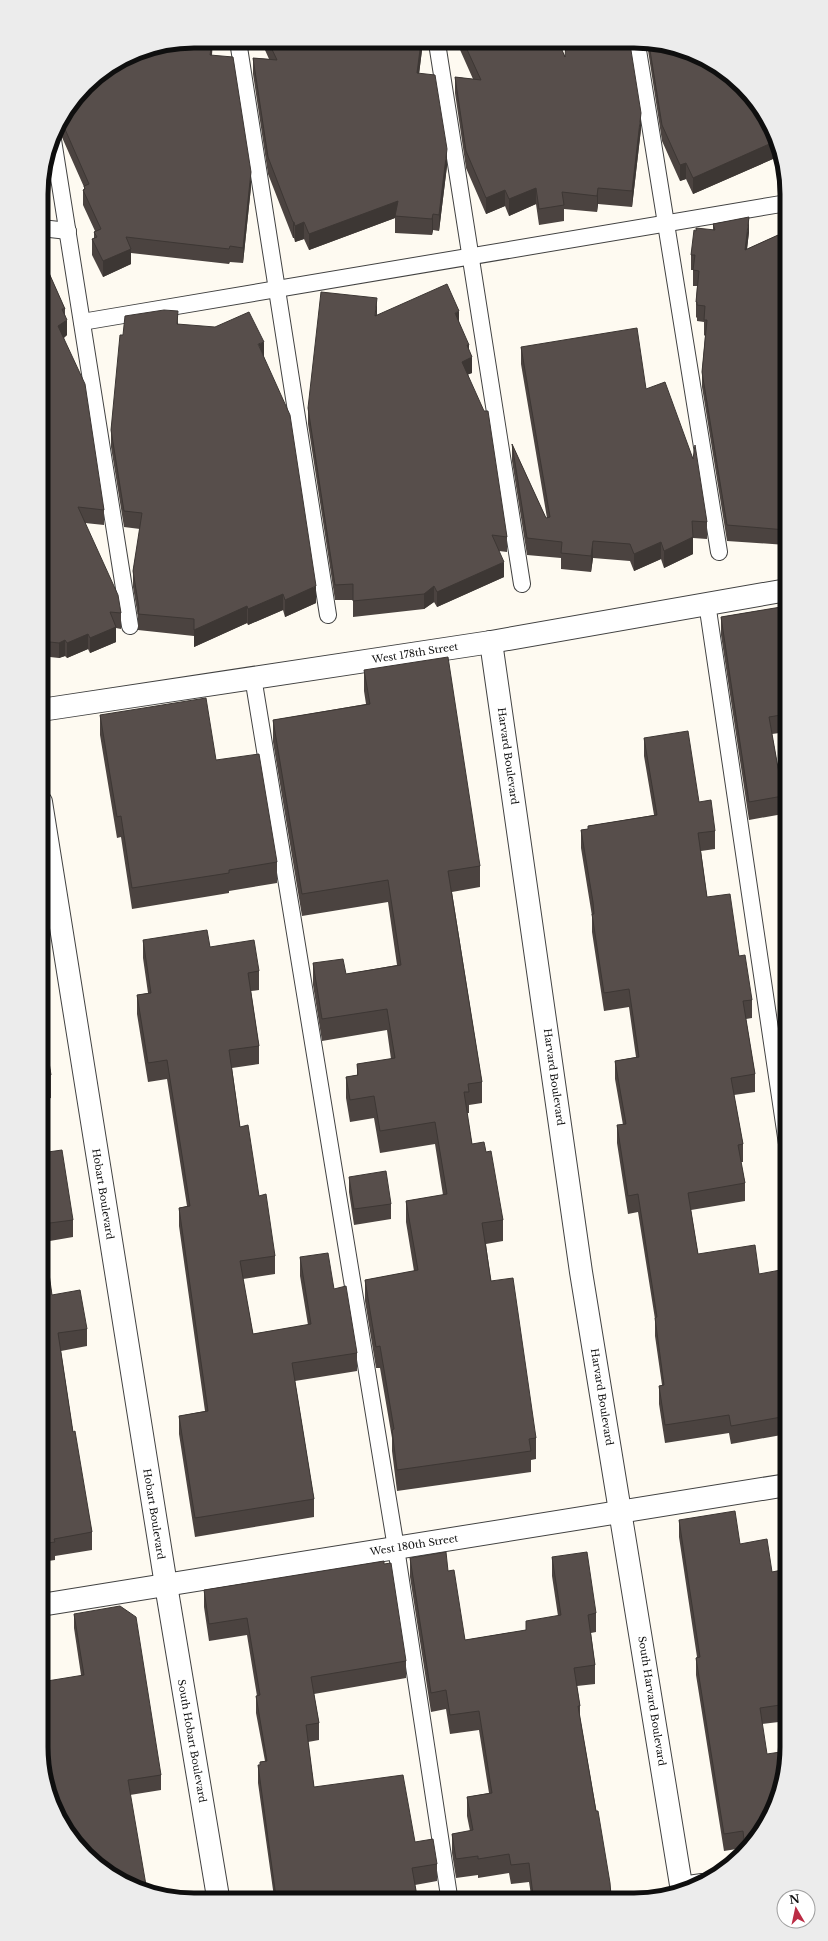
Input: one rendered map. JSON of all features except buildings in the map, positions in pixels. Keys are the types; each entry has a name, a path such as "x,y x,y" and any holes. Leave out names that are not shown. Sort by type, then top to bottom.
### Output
{"street":[{"name":"West 178th Street","path":"48,709 491,642 780,591"},
{"name":"Harvard Boulevard","path":"491,642 581,1272 621,1512"},
{"name":"Hobart Boulevard","path":"48,846 166,1585"},
{"name":"West 180th Street","path":"48,1604 780,1486"},
{"name":"South Harvard Boulevard","path":"621,1512 681,1885"},
{"name":"South Hobart Boulevard","path":"166,1585 217,1893"}],"lane":[{"path":"239,48 328,615"},
{"path":"437,48 522,584"},
{"path":"638,48 719,552"},
{"path":"55,151 130,626"},
{"path":"82,322 276,288 780,204"},
{"path":"48,229 68,231"},
{"path":"707,603 780,1097"},
{"path":"253,677 396,1548 449,1893"}]}
